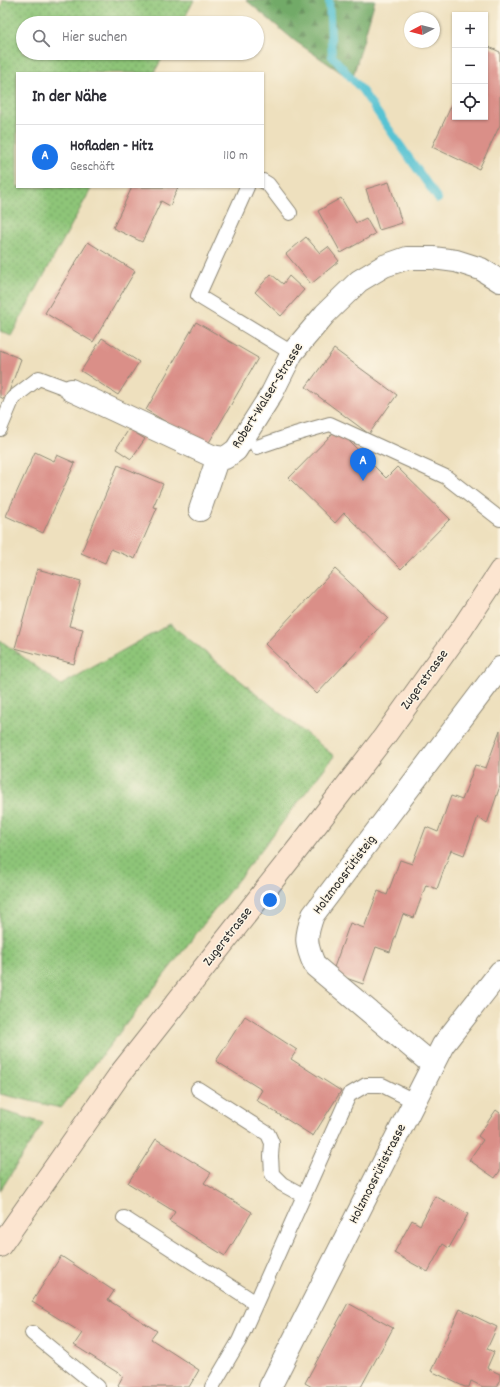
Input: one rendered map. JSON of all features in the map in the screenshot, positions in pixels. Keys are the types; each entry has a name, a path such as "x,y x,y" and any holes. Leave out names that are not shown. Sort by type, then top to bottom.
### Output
{"main road":[{"name":"Zugerstrasse","path":"0,1246 120,1074 384,737 463,627 500,571"}],"street":[{"name":"Robert-Walser-Strasse","path":"71,390 212,456 225,458 236,450 272,393 292,353 324,314 359,281 384,266 407,258 433,258 456,261 481,269 500,281"},
{"name":"Robert-Walser-Strasse","path":"200,510 218,457"},
{"name":"Holzmoosrütisteig","path":"433,1065 315,966 308,950 308,931 313,915 500,668"},
{"name":"Holzmoosrütistrasse","path":"270,1387 443,1045 500,972"}],"lane":[{"path":"264,182 268,184 290,213"},
{"path":"247,188 198,296 292,353"},
{"name":"Robert-Walser-Strasse","path":"0,429 13,398 39,378 71,390"},
{"path":"256,447 330,424 446,477 500,519"},
{"path":"212,1387 239,1341 349,1095 366,1085 382,1085 414,1101"},
{"path":"198,1089 268,1134 272,1143 272,1174 282,1184 304,1196"},
{"path":"124,1218 256,1303"},
{"path":"32,1333 98,1387"}],"green space":[{"path":"3,0 194,0 186,16 16,16 16,60 161,60 155,72 16,72 16,188 91,188 11,336 0,331 0,11"},
{"path":"246,0 375,0 352,80 295,41"},
{"path":"170,624 334,756 61,1108 0,1094 0,640 61,685"},
{"path":"0,1110 43,1123 0,1191"}],"building":[{"path":"488,46 500,52 500,125 479,169 432,147 452,104 452,120 488,120"},
{"path":"389,182 402,223 379,230 366,189"},
{"path":"132,188 178,188 170,206 161,201 142,242 113,228"},
{"path":"341,198 356,223 366,218 375,234 341,253 318,211"},
{"path":"306,237 320,253 328,247 339,261 311,284 286,254"},
{"path":"88,242 135,271 93,342 45,313"},
{"path":"271,274 283,284 289,276 304,290 281,316 255,292"},
{"path":"196,322 258,358 207,446 146,410"},
{"path":"102,338 139,362 118,395 81,371"},
{"path":"334,349 397,395 369,434 306,387"},
{"path":"0,350 21,359 6,400 0,397"},
{"path":"129,429 145,439 131,459 116,449"},
{"path":"337,429 386,478 397,467 450,519 401,569 344,513 335,523 289,478"},
{"path":"35,452 54,461 57,455 75,463 43,533 6,516"},
{"path":"118,465 163,484 153,507 157,508 135,559 111,549 105,563 81,553"},
{"path":"37,569 81,581 69,626 83,629 74,664 15,648"},
{"path":"335,569 388,618 317,694 265,644"},
{"path":"500,730 500,786 487,824 478,817 464,855 451,850 437,889 426,885 414,918 403,914 390,952 376,947 363,984 332,973 350,923 364,928 378,891 387,895 400,860 412,864 426,827 438,832 451,796 462,800 475,765 486,768"},
{"path":"245,1016 297,1050 291,1059 341,1091 313,1136 256,1100 262,1090 216,1061"},
{"path":"496,1110 500,1113 500,1171 495,1178 469,1160 483,1140 478,1136"},
{"path":"156,1139 211,1173 204,1183 252,1212 225,1256 169,1221 175,1212 128,1183"},
{"path":"435,1196 468,1214 449,1248 443,1244 428,1272 394,1253 412,1220 420,1225"},
{"path":"61,1256 114,1291 108,1300 157,1331 151,1339 199,1370 189,1387 120,1387 118,1385 123,1376 74,1345 82,1333 32,1302"},
{"path":"348,1303 393,1328 361,1387 312,1387 305,1383"},
{"path":"460,1309 497,1327 487,1349 494,1352 487,1368 500,1374 500,1381 497,1387 483,1387 471,1381 469,1387 465,1387 431,1371"}],"waterway":[{"path":"329,0 332,56 361,89 438,199"}],"place":[{"name":"Hofladen - Hitz","path":"363,481"}]}
